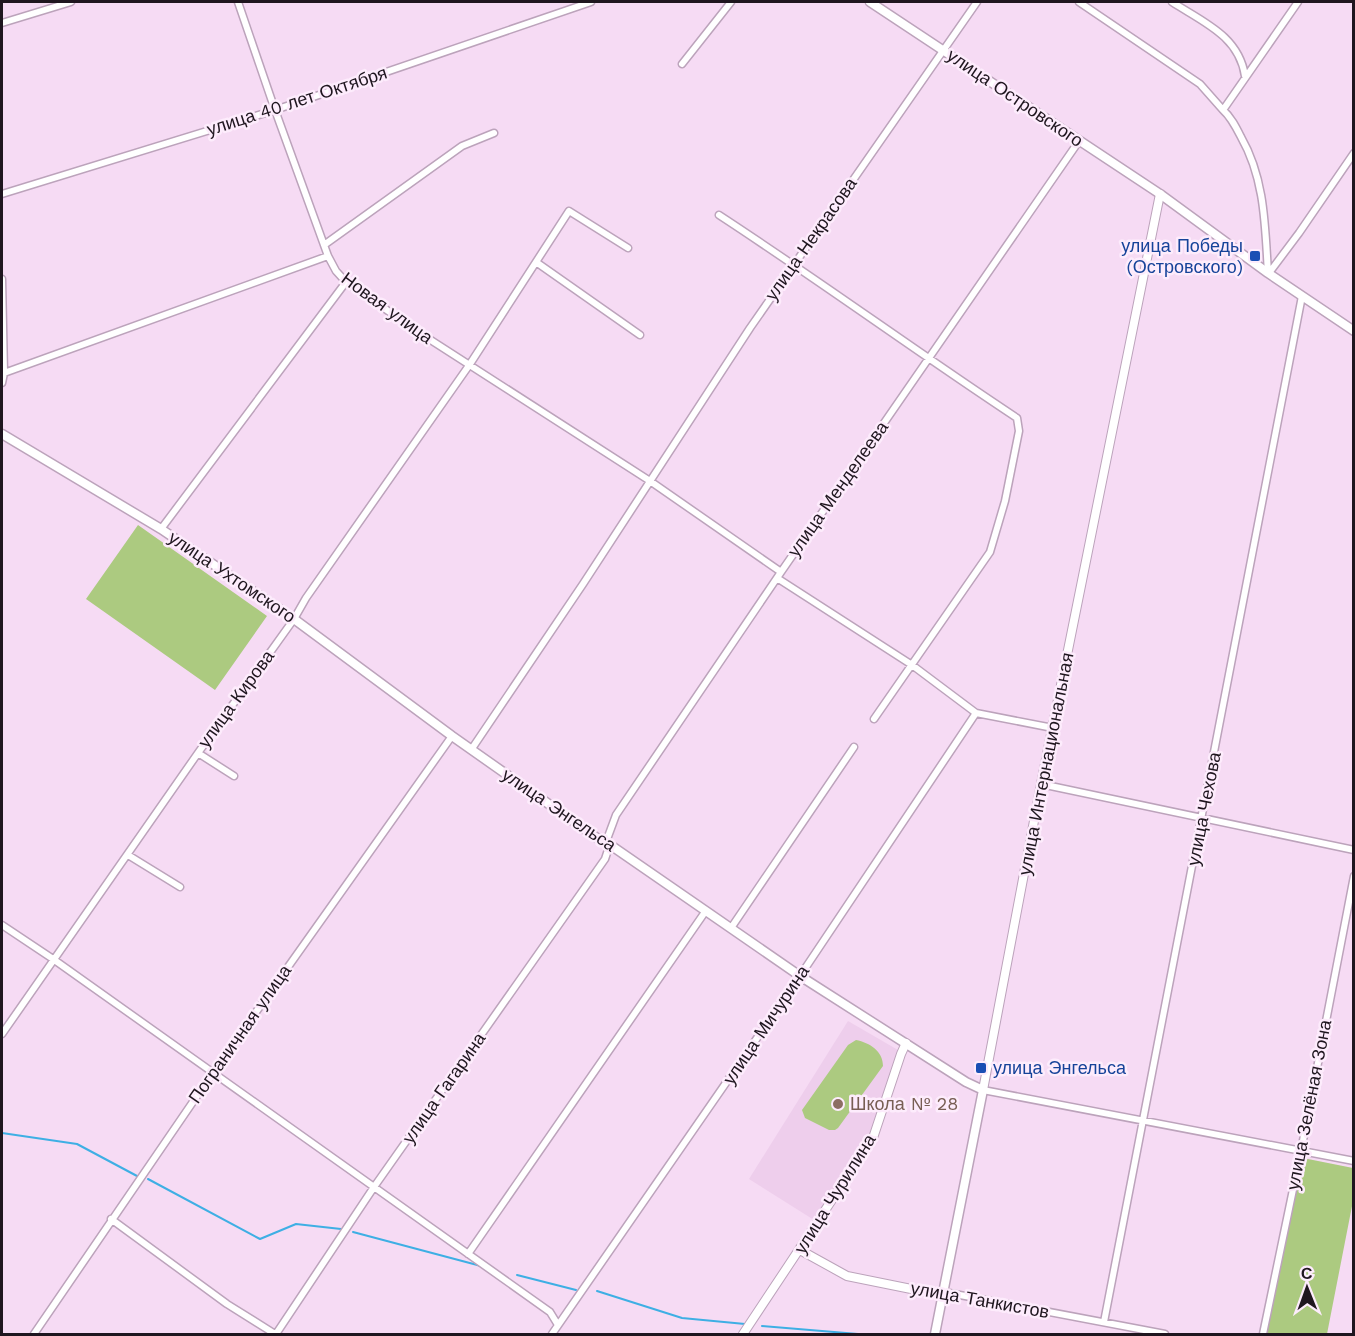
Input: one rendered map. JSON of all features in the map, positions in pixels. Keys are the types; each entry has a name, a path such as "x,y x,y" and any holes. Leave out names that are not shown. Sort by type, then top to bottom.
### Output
{"main road":[{"name":"улица Островского","path":"870,2 1160,194 1268,273 1353,331"},
{"name":"улица Ухтомского","path":"2,434 161,529 294,619 452,736"},
{"name":"улица Энгельса","path":"452,736 800,976 969,1084 983,1090"},
{"name":"улица Интернациональная","path":"935,1335 983,1090"}],"street":[{"path":"2,23 71,2"},
{"name":"Новая улица","path":"238,2 328,256 336,271 346,282 426,337 650,480 779,575 912,665 976,713"},
{"name":"улица 40 лет Октября","path":"2,194 275,110 591,2"},
{"path":"682,64 730,2"},
{"name":"улица Некрасова","path":"471,750 793,264 977,2"},
{"path":"1079,2 1200,84 1235,126 1245,144 1258,180 1264,216 1268,273"},
{"path":"1172,2 1222,34 1230,42 1243,62 1245,76"},
{"path":"1223,110 1298,2"},
{"path":"324,245 462,146 494,133"},
{"name":"улица Менделеева","path":"606,842 616,815 1079,141"},
{"path":"1268,273 1299,233 1353,153"},
{"name":"улица Интернациональная","path":"983,1090 1041,784 1160,194"},
{"name":"улица Кирова","path":"2,1034 470,364 569,211 628,248"},
{"path":"719,215 1017,418 1019,431 1005,501 990,552 874,719"},
{"path":"4,373 328,256"},
{"path":"536,262 640,335"},
{"path":"2,279 4,373 2,383"},
{"path":"161,529 346,282"},
{"name":"улица Чехова","path":"1104,1322 1302,296"},
{"path":"976,713 1053,728"},
{"name":"улица Мичурина","path":"552,1335 800,976 976,713"},
{"name":"Пограничная улица","path":"34,1335 212,1074 452,736"},
{"path":"732,928 855,747"},
{"path":"198,753 234,776"},
{"path":"1041,784 1353,850"},
{"name":"улица Гагарина","path":"275,1335 374,1187 605,859 609,847 606,842"},
{"path":"128,855 180,887"},
{"name":"улица Зелёная Зона","path":"1263,1335 1353,876"},
{"path":"468,1254 705,912"},
{"path":"2,926 550,1312 558,1325"},
{"name":"улица Чурилина","path":"743,1335 873,1138 906,1043"},
{"name":"улица Энгельса","path":"983,1090 1353,1161"},
{"path":"111,1219 227,1304 275,1335"},
{"name":"улица Танкистов","path":"800,1250 847,1275 931,1293 944,1292 1166,1335"}],"shaded area":[{"name":"Школа № 28","path":"848,1021 898,1050 871,1133 814,1220 749,1179"}],"green space":[{"path":"138,525 267,616 215,690 86,599"},
{"path":"856,1040 875,1049 881,1056 883,1066 838,1128 829,1130 805,1118 802,1110 848,1045"},
{"path":"1303,1158 1353,1168 1353,1201 1327,1334 1266,1334"}],"waterway":[{"path":"2,1133 77,1144 137,1176"},
{"path":"148,1179 260,1239 296,1224 341,1229"},
{"path":"353,1232 481,1266"},
{"path":"517,1275 576,1290"},
{"path":"597,1291 682,1318 745,1324"},
{"path":"762,1326 858,1334"}],"place":[{"name":"улица Победы (Островского)","path":"1255,256"},
{"name":"улица Энгельса","path":"981,1068"},
{"name":"Школа № 28","path":"838,1104"}]}
